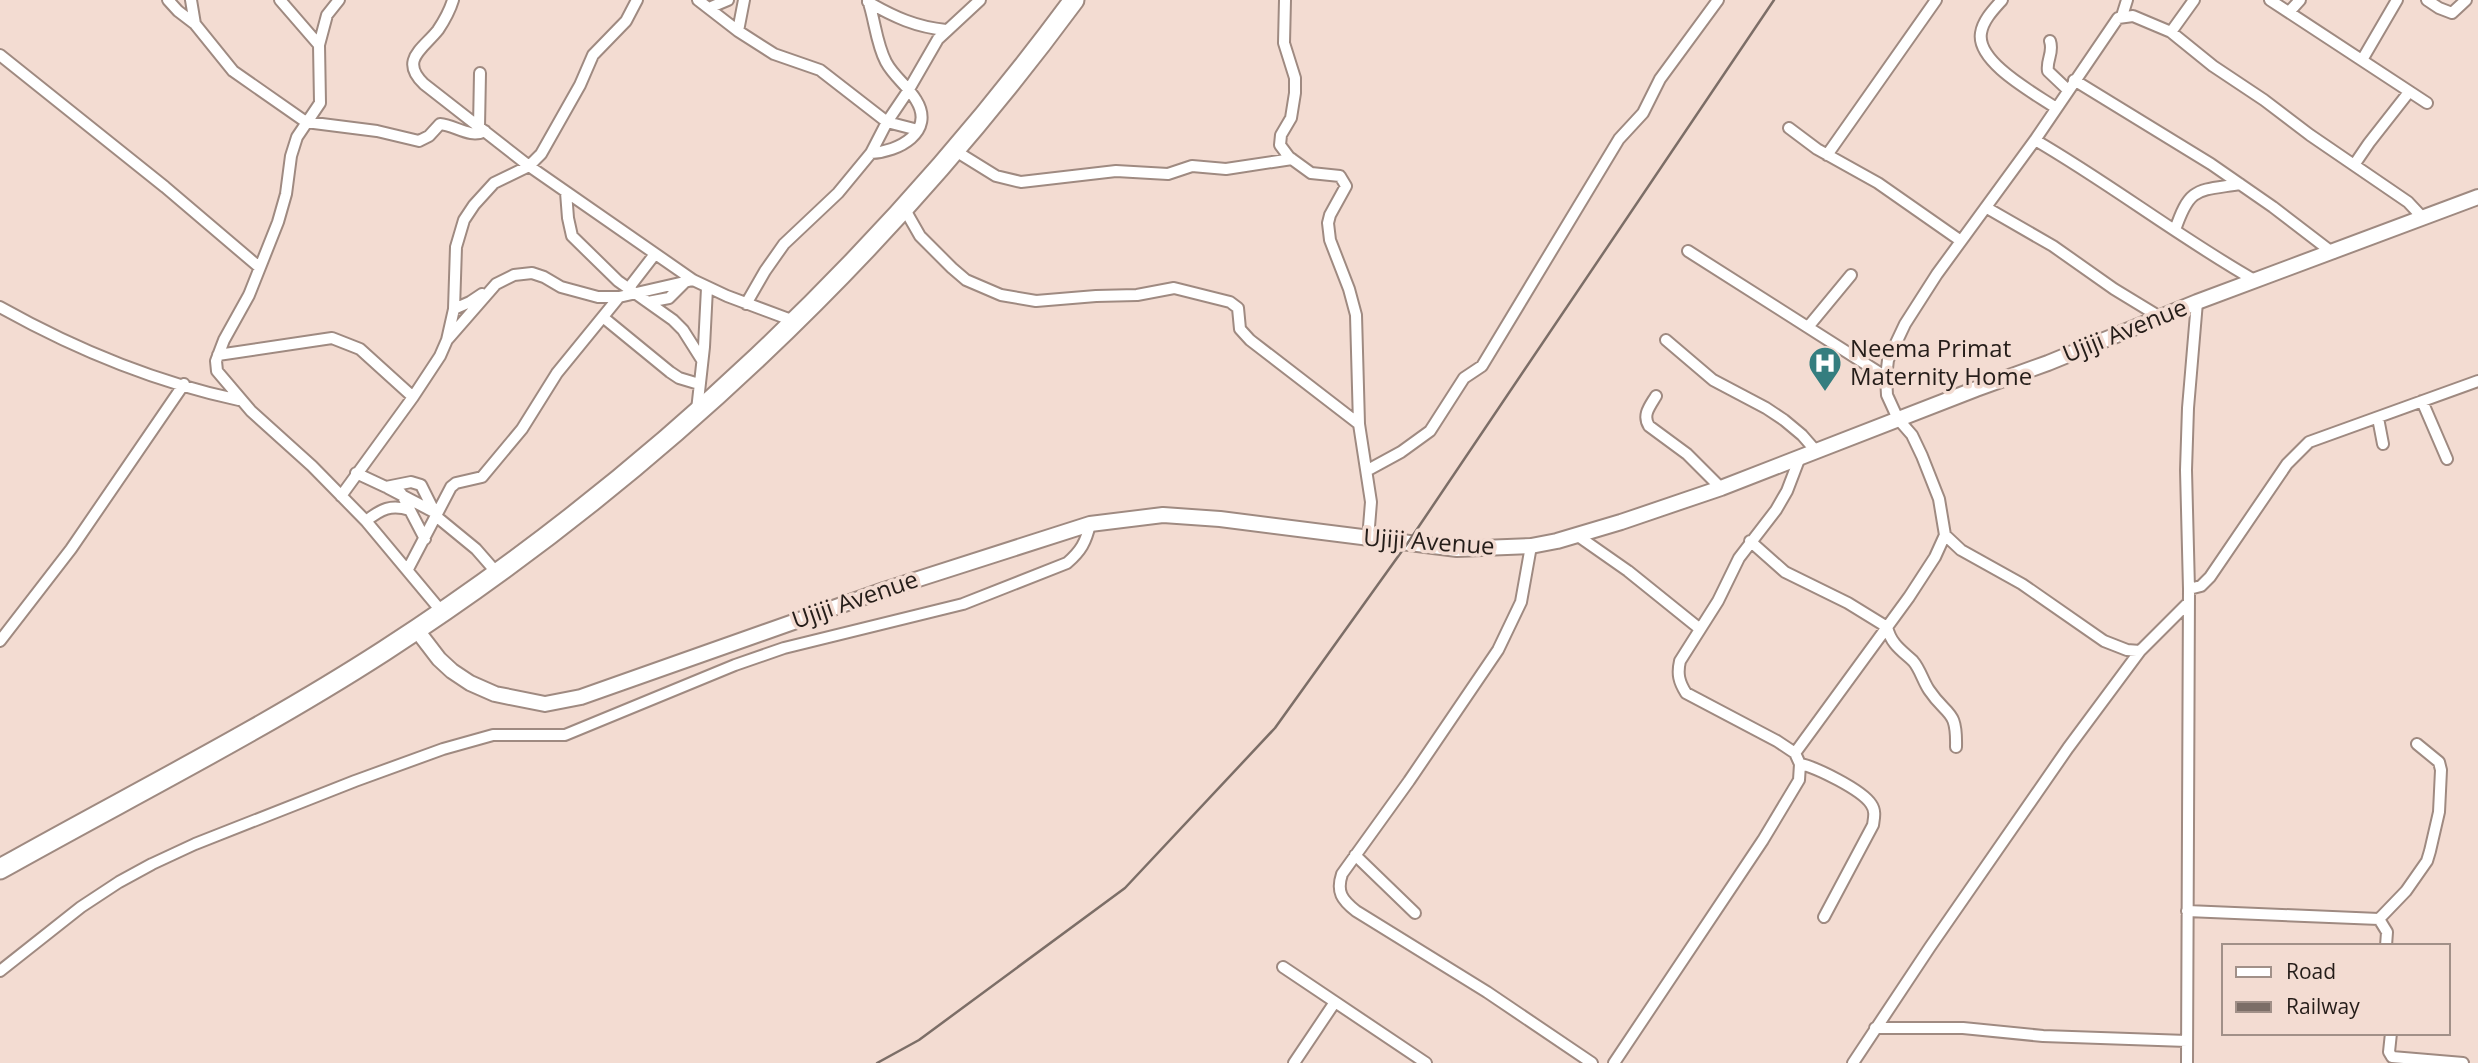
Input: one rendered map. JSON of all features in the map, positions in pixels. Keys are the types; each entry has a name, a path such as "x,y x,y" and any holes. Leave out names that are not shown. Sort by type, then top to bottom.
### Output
{"highway":[{"path":"0,869 289,710 416,629 497,573 604,490 741,374 858,258 954,150 1074,0"}],"main road":[{"name":"Ujiji Avenue","path":"416,629 439,659 470,683 495,694 545,704 563,702 884,590 1090,524 1163,515 1275,524 1368,539 1457,549 1531,546 1578,536 1721,488 2048,363 2197,302 2478,197"}],"street":[{"path":"168,0 195,24 239,76 306,122 377,131 419,141 429,136 440,124 462,132 480,134 480,73"},
{"path":"191,0 195,24"},
{"path":"280,0 319,45"},
{"path":"339,0 327,15 319,45 321,97 294,147 286,194 249,295 218,355 217,371 239,400 366,521 442,611"},
{"path":"453,0 439,29 420,48 413,61 413,69 424,84 529,166 689,281 794,321"},
{"path":"341,496 440,356 447,340 454,309 456,247 464,220 479,198 494,183 529,166 547,144 580,85 593,55 626,21 637,0"},
{"path":"698,0 738,31 780,57 820,69 887,122 918,130"},
{"path":"709,8 728,0"},
{"path":"738,31 744,0"},
{"path":"746,304 784,244 838,193 871,153 933,46 946,30 980,0"},
{"path":"1285,0 1284,43 1295,78 1295,93 1291,118 1281,135 1280,145 1292,159 1314,175 1340,176 1346,186 1328,223 1331,240 1354,305 1359,424 1371,502 1368,539"},
{"path":"1368,470 1430,432 1464,378 1482,366 1615,147 1643,113 1660,79 1718,0"},
{"path":"1827,155 1936,0"},
{"path":"2002,0 1984,23 1981,33 1981,43 1988,57 2056,108"},
{"path":"1614,1063 1784,807 1799,780 1797,759 1935,557 1945,535 1939,499 1923,456 1886,396 1888,360 1905,324 1961,241 2035,140 2074,80 2122,16 2127,0"},
{"path":"2171,32 2194,0"},
{"path":"2270,0 2427,103"},
{"path":"2289,12 2300,0"},
{"path":"2362,60 2397,0"},
{"path":"2427,0 2452,13 2466,0"},
{"path":"868,1 894,18 909,24 946,30"},
{"path":"868,1 886,62 919,107 921,123 911,138 895,150 871,153"},
{"path":"2122,16 2133,16 2171,32 2213,66 2408,202 2423,218"},
{"path":"2050,41 2052,48 2048,71 2068,90"},
{"path":"0,55 165,187 259,267"},
{"path":"2074,80 2240,184 2333,253"},
{"path":"2354,165 2409,92"},
{"path":"1789,128 1827,155 1878,183 1961,241"},
{"path":"2035,140 2104,181 2256,281"},
{"path":"954,150 996,176 1021,182 1116,171 1168,174 1192,166 1226,169 1292,159"},
{"path":"2175,230 2190,197 2203,190 2240,184"},
{"path":"566,192 572,236 627,293 663,311 683,330 702,360"},
{"path":"904,208 920,236 952,268 966,280 1001,295 1037,301 1137,295 1174,288 1230,302 1238,308 1238,324 1244,334 1359,424"},
{"path":"1987,208 2053,246 2114,289 2160,317"},
{"path":"1688,250 1886,377"},
{"path":"408,569 451,487 456,483 482,477 528,419 552,379 627,293 655,254"},
{"path":"454,309 514,275 532,273 561,287 598,297 689,281"},
{"path":"1808,327 1850,275"},
{"path":"648,302 668,298 689,281"},
{"path":"447,340 496,285"},
{"path":"696,412 707,288"},
{"path":"2187,1063 2189,589 2186,470 2197,302"},
{"path":"0,307 94,354 239,400"},
{"path":"604,318 670,372 679,378 699,384"},
{"path":"218,355 332,338 360,349 413,397"},
{"path":"1666,340 1713,380 1784,420 1802,435 1816,452"},
{"path":"2189,589 2201,586 2210,577 2296,452 2309,442 2478,381"},
{"path":"0,641 71,549 184,384"},
{"path":"1656,396 1646,415 1649,426 1680,448 1721,488"},
{"path":"2422,401 2447,459"},
{"path":"2378,418 2383,444"},
{"path":"1800,457 1787,491 1776,510 1739,558 1718,601 1680,661 1678,673 1686,693 1777,741 1797,759 1823,771 1871,803 1875,814 1873,825 1824,917"},
{"path":"356,473 401,493 436,515 475,549 497,573"},
{"path":"386,487 411,482 421,485 436,515"},
{"path":"401,493 425,539"},
{"path":"366,521 382,509 399,507 410,510"},
{"path":"0,971 81,907 119,882 195,844 355,781 475,739 511,733 565,735 715,673 784,648 963,604 1067,563 1080,552 1090,524"},
{"path":"1945,535 1961,550 2022,584 2104,641 2119,648 2140,651"},
{"path":"1578,536 1628,571 1700,629"},
{"path":"1750,541 1785,572 1848,603 1887,627 1892,641 1915,663 1930,691 1951,713 1956,724 1956,747"},
{"path":"1531,546 1521,602 1498,650 1342,874 1339,892 1345,903 1510,1006 1592,1063"},
{"path":"1853,1063 2067,748 2140,651 2188,603"},
{"path":"2187,911 2379,919 2406,891 2427,860 2439,812 2439,762 2417,744"},
{"path":"1355,855 1415,913"},
{"path":"2379,919 2387,932 2386,944"},
{"path":"1283,967 1426,1063"},
{"path":"1294,1063 1335,1002"},
{"path":"1875,1028 1963,1028 2043,1036 2187,1041"},
{"path":"2390,1035 2389,1052 2392,1057 2463,1063"}],"railway":[{"path":"877,1063 919,1040 1125,888 1275,728 1407,544 1774,0"}],"place":[{"name":"Neema Primat Maternity Home","path":"1825,393"}]}
